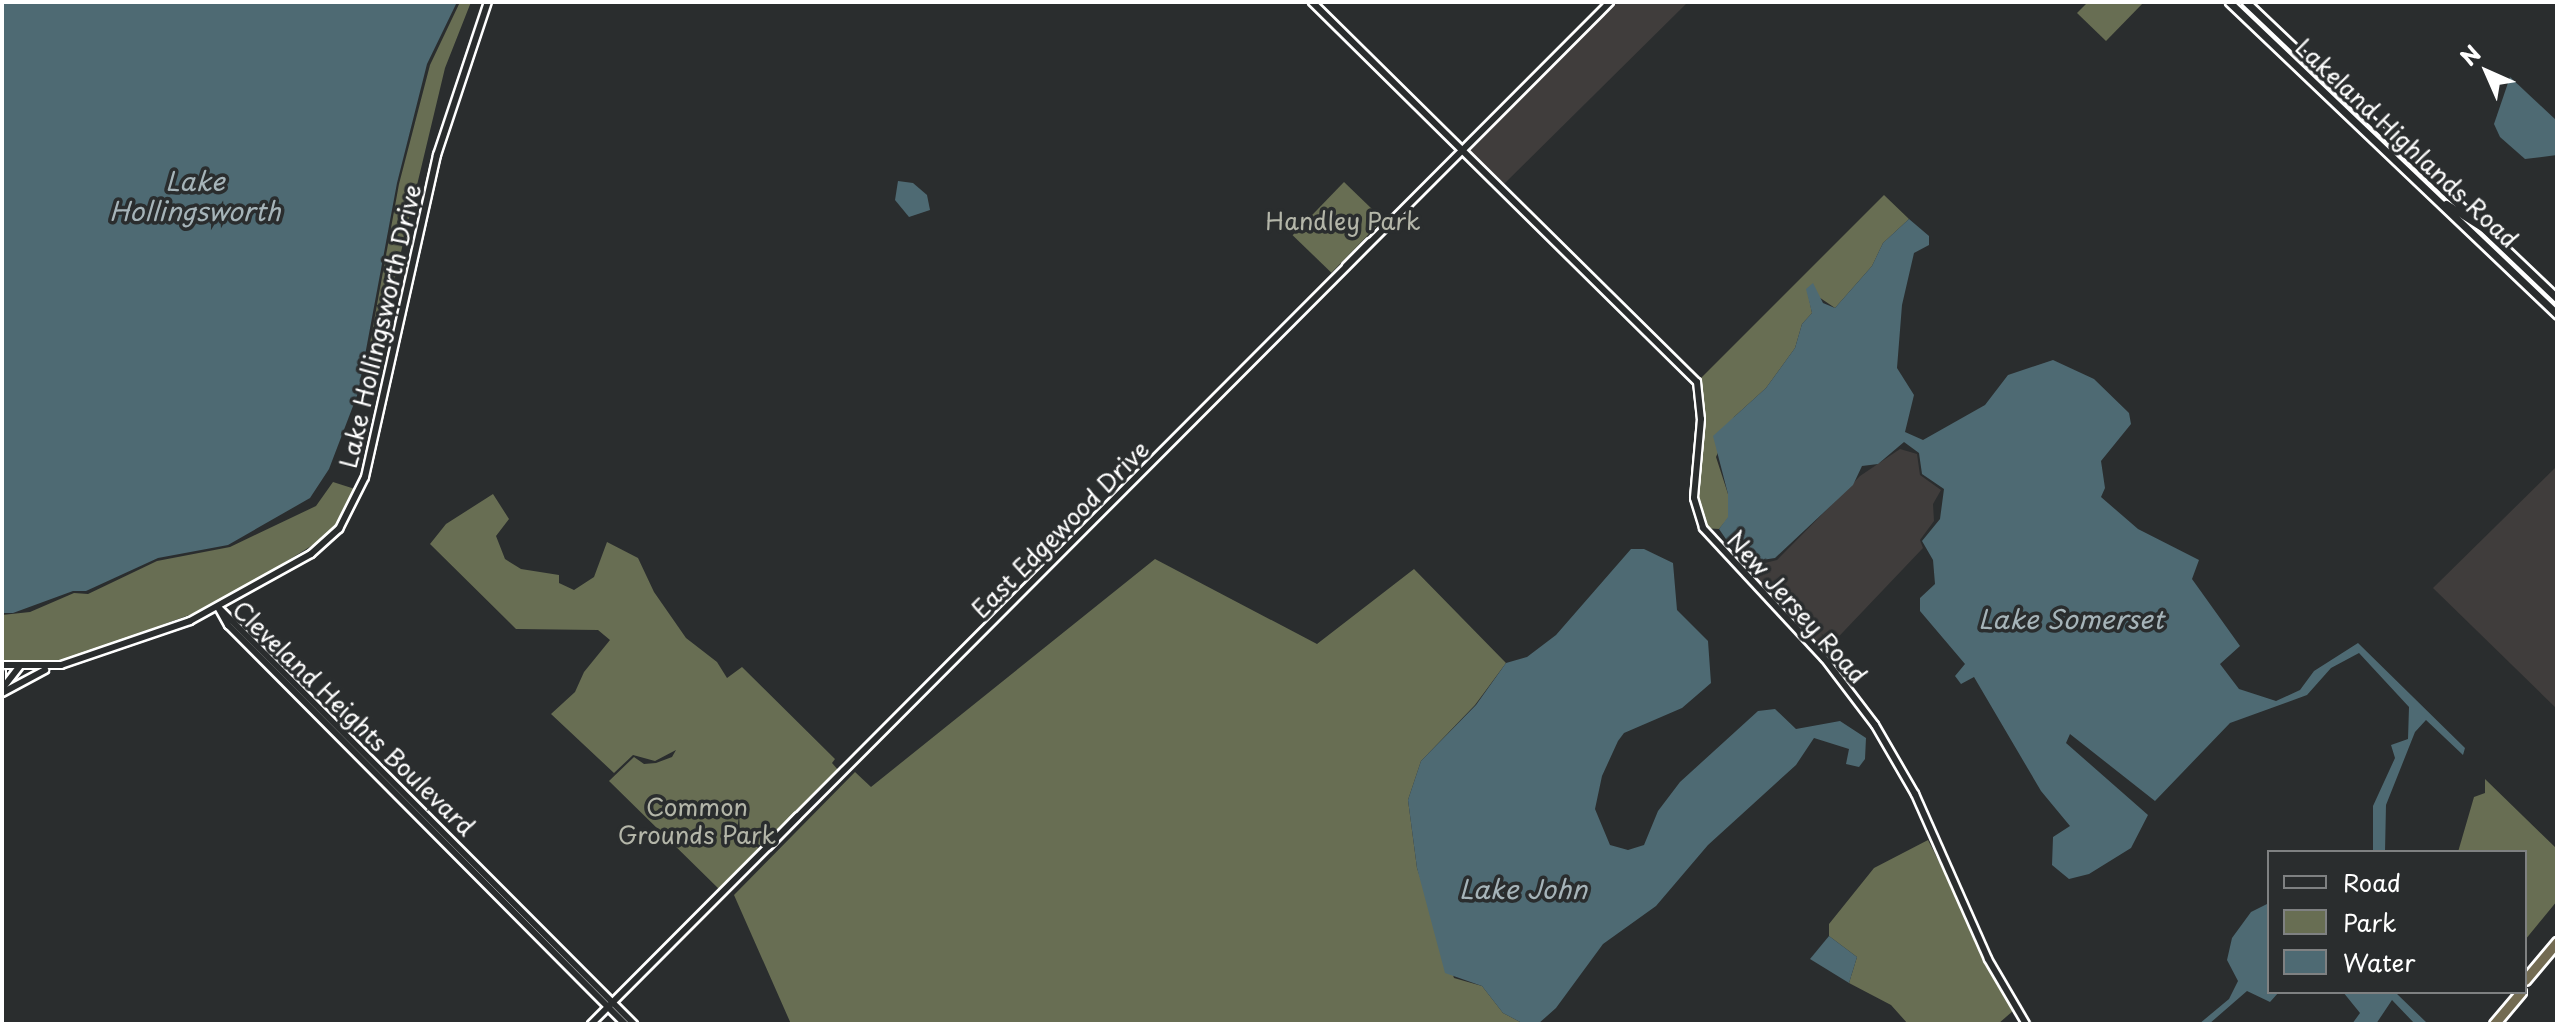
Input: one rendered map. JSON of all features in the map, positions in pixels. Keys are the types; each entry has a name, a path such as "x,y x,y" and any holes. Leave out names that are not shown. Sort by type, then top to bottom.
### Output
{"highway":[{"path":"2527,978 2557,942"},
{"path":"2527,985 2557,950"},
{"path":"2492,1024 2516,994"}],"main road":[{"name":"Lakeland Highlands Road","path":"2229,2 2557,314"},
{"name":"Lakeland Highlands Road","path":"2246,2 2557,298"},
{"path":"2440,202 2487,230 2490,249"}],"street":[{"name":"Lake Hollingsworth Drive","path":"2,665 57,665 218,607 323,545 346,521 360,493 400,338 442,135 488,2"},
{"name":"New Jersey Road","path":"1312,2 1697,382 1701,419 1694,498 1703,528 1824,658 1875,725 1919,801 1988,959 2026,1024"},
{"name":"East Edgewood Drive","path":"591,1024 1610,2"},
{"name":"Cleveland Heights Boulevard","path":"218,607 228,625 311,703 634,1024"},
{"path":"2,690 57,665"},
{"path":"2,690 19,667"},
{"path":"2,672 2,690"},
{"name":"Cleveland Heights Boulevard","path":"612,1004 625,1024"}],"shaded area":[{"path":"1614,2 1688,2 1503,185 1467,150"},
{"path":"1900,449 1917,454 1920,475 1941,490 1933,504 1934,521 1920,540 1923,548 1825,651 1752,578 1757,565 1777,560 1860,476"},
{"path":"2557,466 2557,709 2433,588"}],"green space":[{"path":"460,2 471,2 445,68 380,340 362,387 399,184 430,65"},
{"path":"2088,2 2144,2 2106,41 2077,13"},
{"name":"Handley Park","path":"1344,182 1383,220 1331,273 1293,235"},
{"path":"1884,195 1909,219 1883,243 1872,266 1835,308 1807,289 1812,313 1802,324 1795,348 1766,388 1734,417 1716,457 1728,494 1729,517 1719,529 1703,528 1696,510 1697,382"},
{"path":"333,482 358,490 329,535 214,606 60,662 2,662 2,615 30,612 74,593 88,594 157,561 230,547 316,506"},
{"name":"Common Grounds Park","path":"493,494 509,519 496,536 505,559 521,569 559,575 559,583 574,590 594,577 607,542 638,558 654,592 686,638 717,662 727,678 742,667 835,759 832,763 839,771 763,847 740,833 739,814 737,834 763,851 722,892 609,781 634,757 644,764 656,763 672,757 676,750 655,761 633,755 614,773 551,714 575,692 584,672 610,640 598,630 516,629 430,544 446,524"},
{"path":"1155,559 1317,644 1414,569 1506,663 1475,705 1421,761 1408,800 1417,868 1454,978 1482,986 1503,1013 1524,1024 791,1024 734,895 855,772 871,787"},
{"path":"2485,779 2557,849 2557,901 2527,938 2527,850 2459,850 2474,797 2485,793"},
{"path":"1928,840 2014,1010 1998,1024 1908,1024 1891,1005 1849,983 1857,957 1829,936 1829,924 1874,868"}],"water":[{"name":"Lake Hollingsworth","path":"2,2 457,2 427,64 397,183 358,393 329,469 310,498 228,545 158,558 86,591 73,591 13,613 2,613"},
{"path":"2510,77 2557,121 2557,155 2525,159 2500,137 2494,124"},
{"path":"898,181 913,183 927,195 930,210 909,217 895,200"},
{"name":"Lake Somerset","path":"1909,219 1929,236 1929,245 1914,253 1902,305 1897,368 1914,395 1905,432 1923,440 1985,405 2008,375 2053,360 2094,379 2129,413 2131,424 2101,461 2105,488 2101,497 2138,529 2199,560 2192,579 2240,646 2220,664 2239,689 2276,701 2300,690 2314,671 2358,643 2465,748 2463,755 2426,720 2415,732 2386,805 2385,850 2373,850 2373,806 2395,758 2391,745 2408,739 2409,707 2359,653 2331,668 2307,695 2230,723 2155,801 2070,734 2066,743 2148,815 2131,848 2089,874 2069,879 2052,865 2053,837 2070,826 2041,791 1974,677 1961,684 1955,676 1965,664 1920,611 1920,598 1935,584 1933,560 1922,541 1940,519 1944,489 1922,474 1919,453 1904,442 1878,464 1862,466 1853,485 1775,558 1762,560 1730,545 1719,529 1728,517 1728,494 1713,436 1766,388 1795,348 1802,324 1812,313 1806,289 1813,283 1823,303 1835,308 1872,266 1883,243"},
{"name":"Lake John","path":"1631,549 1644,549 1673,563 1677,610 1708,641 1711,683 1682,708 1624,733 1618,741 1602,776 1595,809 1610,845 1628,850 1644,845 1658,811 1680,782 1758,711 1775,709 1796,729 1840,721 1866,738 1865,759 1859,767 1846,764 1849,749 1814,738 1796,765 1708,845 1656,906 1603,944 1556,1008 1538,1024 1524,1024 1503,1013 1482,986 1445,973 1417,868 1408,800 1421,761 1476,705 1506,663 1527,657 1556,635"},
{"path":"2267,904 2267,994 2277,994 2270,1002 2247,991 2209,1024 2199,1024 2229,999 2238,981 2227,960 2232,938 2251,912"},
{"path":"1829,936 1857,957 1849,983 1810,959"},
{"path":"2345,994 2397,994 2428,1024 2415,1024 2392,1000 2376,1024 2352,1024 2360,1013"}]}
